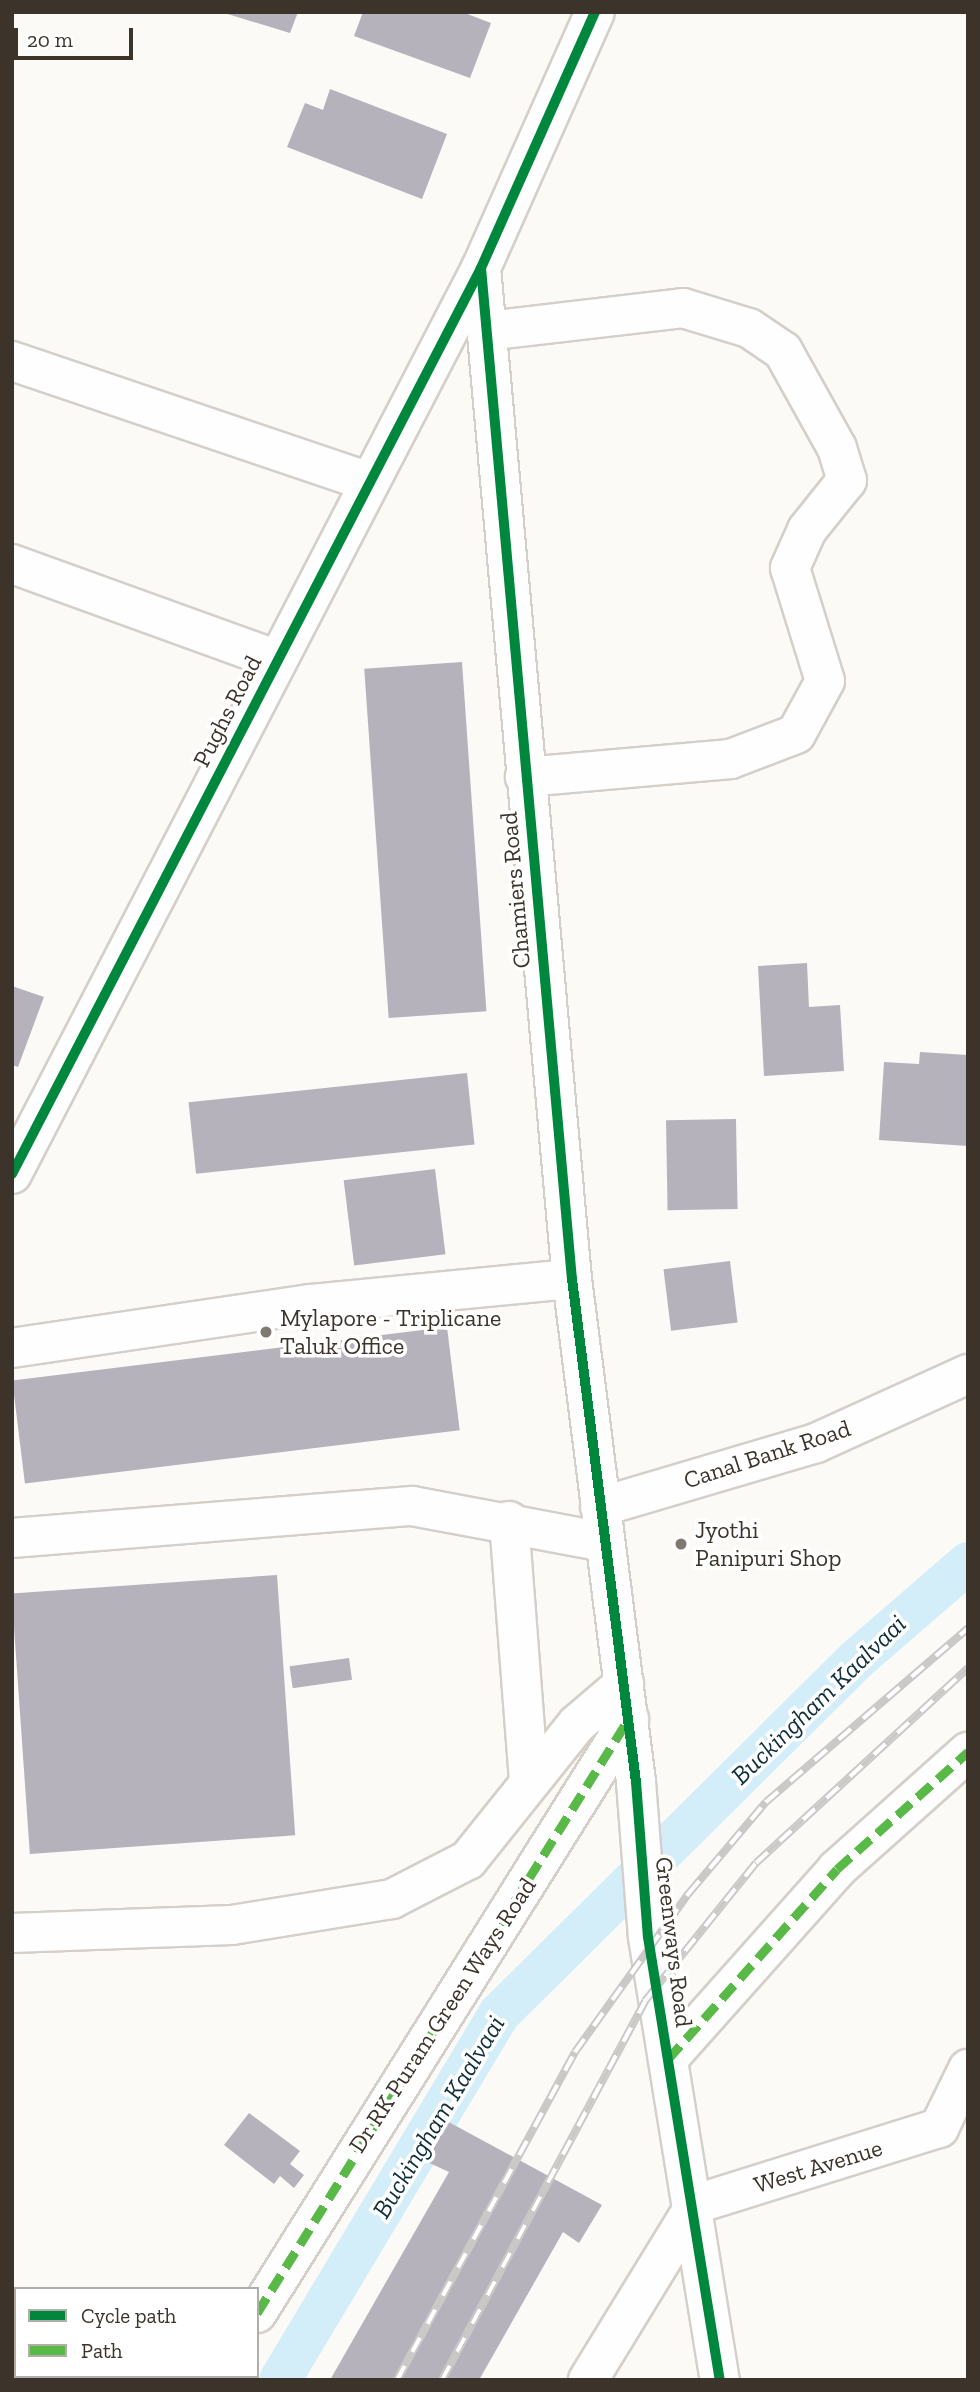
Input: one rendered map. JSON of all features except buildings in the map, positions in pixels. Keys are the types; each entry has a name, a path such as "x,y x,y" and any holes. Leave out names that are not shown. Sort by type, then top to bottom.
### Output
{"street":[{"name":"Pughs Road","path":"12,1174 481,268 596,12"},
{"name":"Chamiers Road","path":"481,268 572,1279 603,1525"},
{"path":"487,331 683,309 749,328 782,351 837,448 847,480 807,530 790,568 825,681 796,734 731,760 526,777"},
{"path":"12,361 369,482"},
{"path":"12,564 277,660"},
{"path":"12,1348 310,1304 572,1279"},
{"name":"Canal Bank Road","path":"603,1525 816,1443 968,1374"},
{"path":"12,1538 412,1506 509,1521 603,1525"},
{"path":"509,1521 529,1780"},
{"name":"Greenways Road","path":"603,1525 636,1782 648,1937 696,2204 720,2380"},
{"path":"12,1933 232,1925 392,1899 468,1860 529,1780 577,1724 627,1701"},
{"name":"Dr RK Puram Green Ways Road","path":"259,2310 627,1701"},
{"path":"668,2059 837,1869 968,1752"},
{"name":"West Avenue","path":"696,2204 954,2130 968,2069"},
{"path":"589,2380 696,2204"}],"waterway":[{"name":"Buckingham Kaalvaai","path":"280,2380 499,2014 856,1660 968,1563"}],"railway":[{"path":"397,2380 575,2052 689,1893 766,1802 968,1628"},
{"path":"442,2380 645,2001 756,1863 968,1668"}],"marked path":[{"path":"259,2310 628,1720"},
{"path":"668,2059 837,1869 968,1752"}],"cycle path":[{"path":"12,1174 481,268 595,12"},
{"path":"481,268 572,1279 636,1782 648,1937 720,2380"}],"place":[{"name":"Mylapore - Triplicane Taluk Office","path":"266,1332"},
{"name":"Jyothi Panipuri Shop","path":"681,1544"}]}
